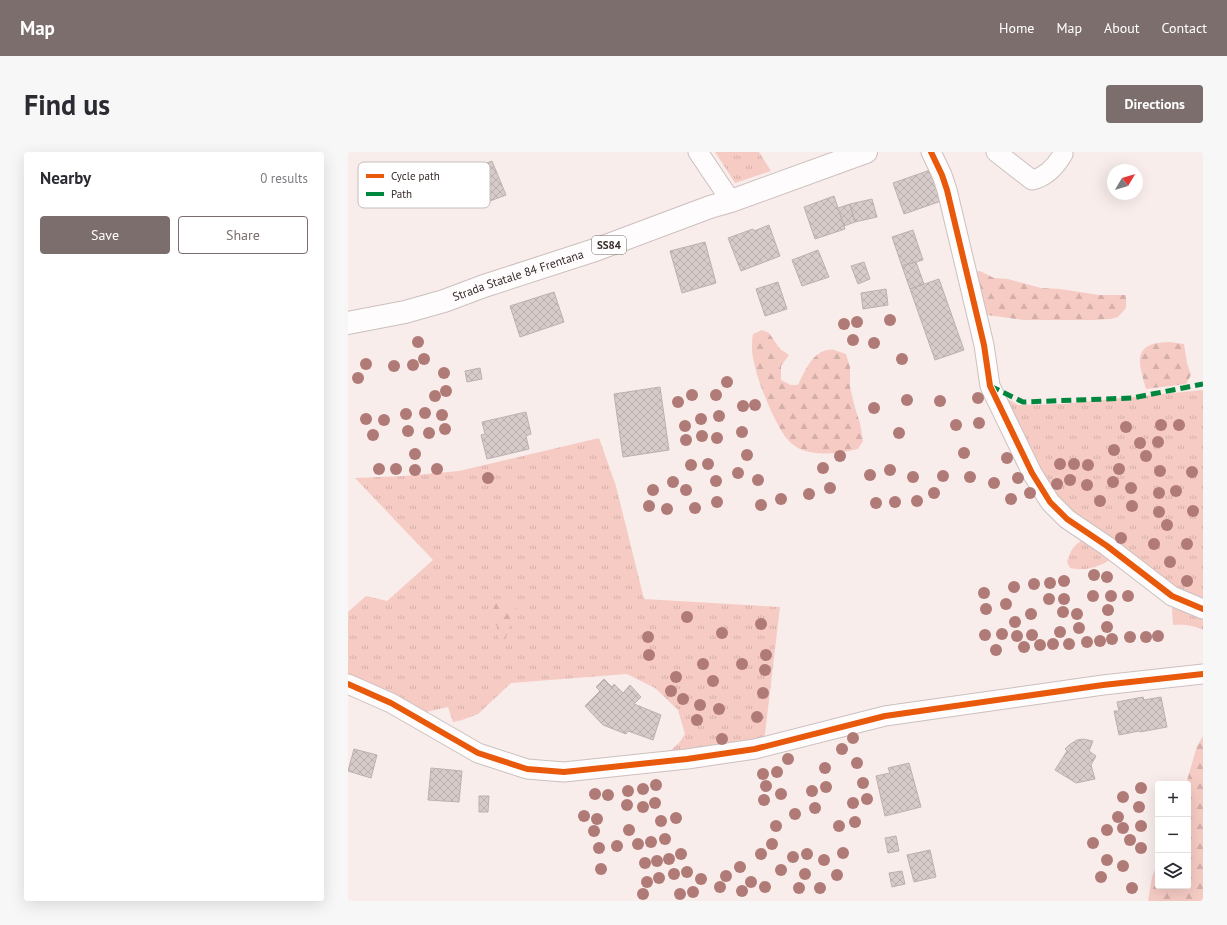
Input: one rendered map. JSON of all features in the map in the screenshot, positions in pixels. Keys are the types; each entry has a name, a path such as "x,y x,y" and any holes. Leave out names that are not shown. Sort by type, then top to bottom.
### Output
{"main road":[{"name":"Strada Statale 84 Frentana","path":"348,323 405,312 444,301 484,286 595,250 710,207 731,201 866,152"}],"street":[{"path":"698,152 731,201"},
{"path":"931,152 942,175 947,190 984,345 990,386 1032,473 1050,502 1067,518 1107,546 1172,596 1203,609"},
{"path":"996,152 1032,180 1038,179 1052,170 1059,162 1063,154"},
{"path":"348,684 391,703 478,753 526,769 564,772 687,759 755,749 885,716 1103,685 1203,674"}],"green space":[{"path":"715,152 759,152 771,171 735,183"},
{"path":"980,271 994,278 1008,279 1041,288 1060,289 1099,295 1126,295 1126,308 1118,317 1093,320 1024,320 980,314 970,272"},
{"path":"762,330 769,333 780,349 789,355 781,366 781,380 791,385 798,385 811,361 821,352 834,350 846,354 850,367 850,387 860,423 863,441 858,449 836,453 814,453 798,448 785,437 764,394 753,360 753,334"},
{"path":"1169,342 1184,344 1187,363 1191,375 1186,384 1146,389 1140,362 1143,350 1157,343"},
{"path":"1203,390 1203,603 1170,588 1066,512 1047,489 1001,395 1018,405 1062,404"},
{"path":"599,438 616,486 644,599 780,607 764,742 663,757 679,743 685,734 678,710 655,688 627,674 511,683 478,714 453,722 448,707 426,712 348,675 348,612 366,596 387,601 433,560 355,478 404,476 459,471"},
{"path":"1089,537 1116,556 1105,563 1089,569 1070,568 1067,562 1072,549 1077,544"},
{"path":"505,600 514,605 516,608 516,613 506,638 503,640 499,639 497,635 497,627 491,615 495,605"},
{"path":"1175,601 1203,614 1203,630 1188,625 1173,625 1172,608"},
{"path":"1203,736 1203,901 1148,901 1152,877 1155,870 1155,889 1191,889 1191,781 1187,781 1197,746"}],"building":[{"path":"492,161 506,195 490,201 490,162"},
{"path":"933,169 944,200 904,214 893,183"},
{"path":"834,196 845,229 815,239 804,207"},
{"path":"872,199 877,217 855,222 850,204"},
{"path":"850,204 855,222 844,226 838,208"},
{"path":"769,225 780,256 741,271 728,238"},
{"path":"913,230 923,260 902,266 892,237"},
{"path":"705,242 716,283 682,293 670,251"},
{"path":"818,250 829,277 802,286 792,260"},
{"path":"864,262 870,279 858,284 851,266"},
{"path":"916,262 924,284 910,289 902,266"},
{"path":"939,279 964,350 935,360 910,289"},
{"path":"778,282 787,309 765,316 756,289"},
{"path":"886,289 888,305 863,309 861,293"},
{"path":"554,292 564,322 520,337 510,306"},
{"path":"480,368 482,379 467,382 465,371"},
{"path":"660,387 669,450 623,457 614,394"},
{"path":"526,412 531,434 526,436 529,449 487,459 481,435 485,434 482,422"},
{"path":"604,679 612,687 614,684 623,693 630,685 641,697 634,704 661,715 653,740 628,731 626,734 603,725 585,706 600,691 596,687"},
{"path":"1143,697 1144,700 1161,697 1167,727 1119,735 1114,711 1119,711 1117,702"},
{"path":"1083,739 1093,741 1089,751 1096,756 1091,765 1095,779 1076,783 1055,770 1067,751 1065,749 1077,740"},
{"path":"354,749 377,755 371,778 348,771"},
{"path":"909,763 921,807 885,816 876,776 890,773 888,768"},
{"path":"431,768 462,771 459,802 428,800"},
{"path":"479,796 489,796 488,812 479,812"},
{"path":"896,836 899,851 888,853 885,838"},
{"path":"930,850 936,877 914,882 907,855"},
{"path":"902,871 905,884 892,887 889,873"}],"marked path":[{"path":"990,386 1023,402 1132,398 1203,384"}],"cycle path":[{"path":"931,152 942,175 947,190 984,345 990,386 1032,473 1050,502 1067,519 1107,546 1172,596 1203,609"},
{"path":"348,684 391,703 478,753 527,769 564,772 687,759 755,749 885,716 1103,685 1203,674"}]}
